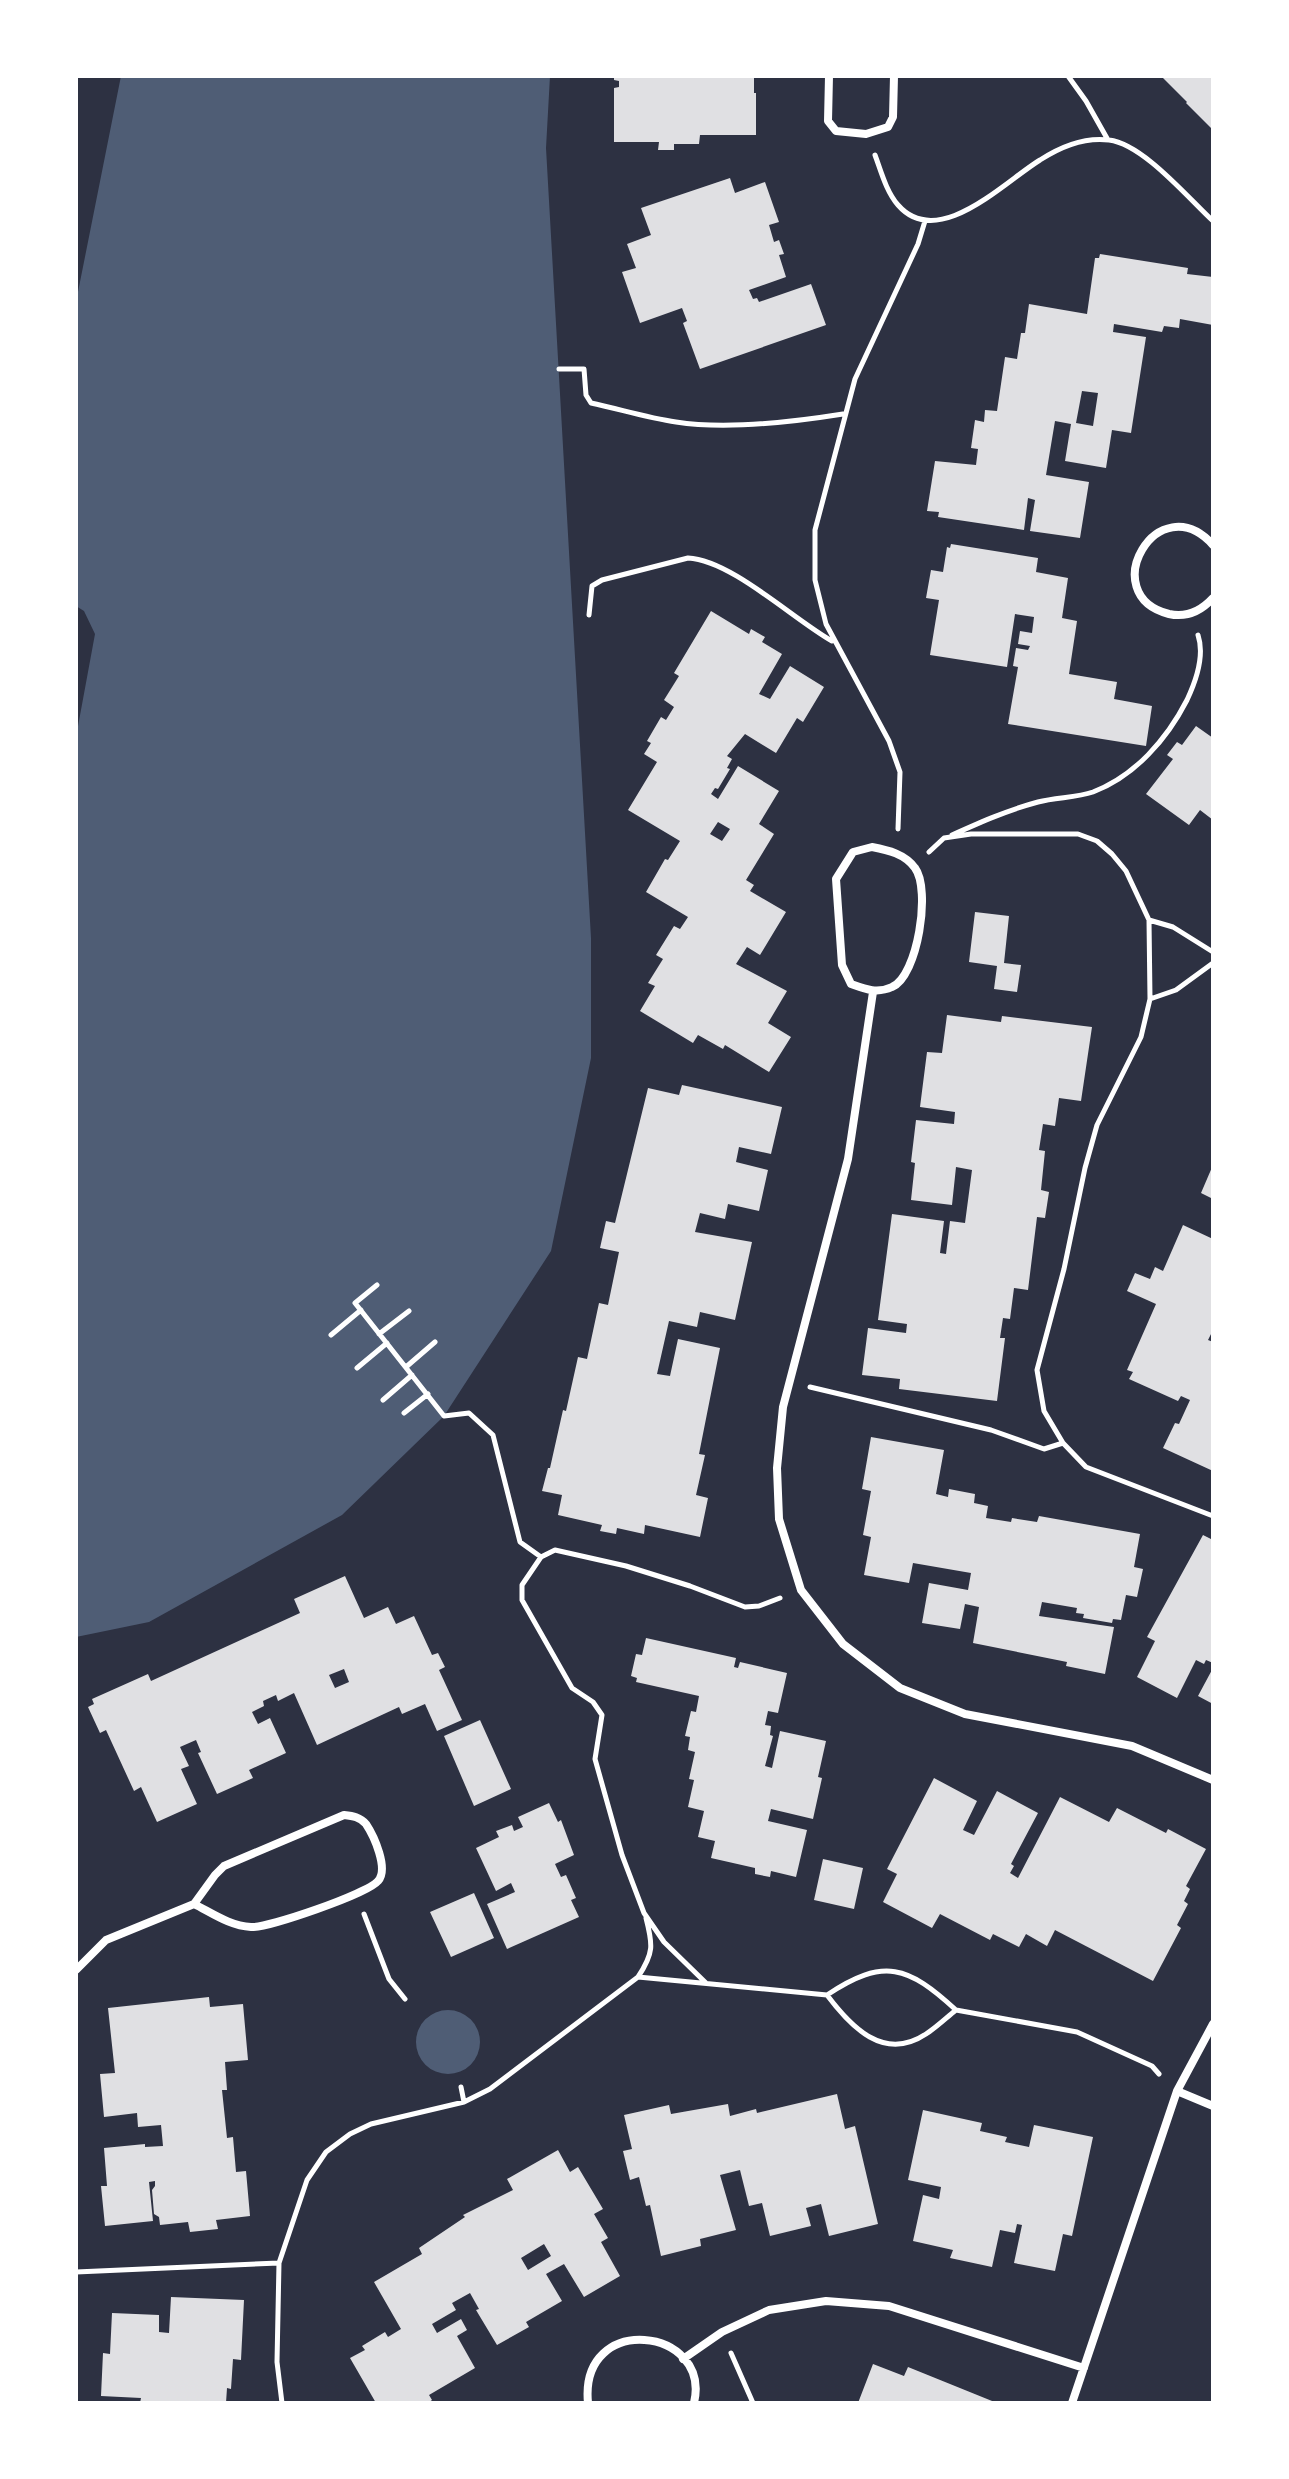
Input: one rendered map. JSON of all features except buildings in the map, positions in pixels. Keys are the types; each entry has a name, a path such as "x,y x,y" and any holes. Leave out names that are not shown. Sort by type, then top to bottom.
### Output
{"street":[{"path":"829,76 828,121 836,131 866,134 888,127 893,117 894,76"},
{"path":"1213,545 1200,534 1173,528 1147,540 1135,565 1140,594 1150,605 1163,612 1177,616 1192,613 1205,607 1213,598"},
{"path":"872,847 895,852 914,866 922,881 920,930 905,978 894,987 873,992 851,984 842,965 836,879 853,852 872,847"},
{"path":"873,992 848,1159 783,1407 777,1468 779,1519 801,1590 843,1644 900,1688 965,1714 1132,1746 1213,1780"},
{"path":"76,1970 106,1940 194,1904 224,1866 344,1815 355,1816 365,1824 383,1864 377,1883 357,1894 254,1928 236,1925 194,1904"},
{"path":"1072,2403 1177,2091 1213,2024"},
{"path":"1177,2091 1213,2106"},
{"path":"683,2359 722,2332 769,2310 826,2301 889,2306 1084,2368"},
{"path":"588,2403 588,2383 594,2365 606,2350 623,2341 641,2338 660,2342 675,2350 683,2359 694,2378 694,2403"}],"path":[{"path":"1068,76 1108,140"},
{"path":"866,134 891,195 899,206 925,221 957,215 975,206 1040,159 1066,146 1108,140 1125,144 1143,156 1213,221"},
{"path":"895,852 901,815 900,772 889,741 826,624 815,580 815,530 855,379 918,244 925,221"},
{"path":"559,369 584,369 586,395 591,403 678,423 727,424 813,419 844,413"},
{"path":"589,615 592,586 602,580 688,558 702,559 743,581 833,642"},
{"path":"914,866 944,838 997,815 1041,801 1090,793 1115,781 1155,749 1180,714 1197,679 1200,641 1192,613"},
{"path":"944,838 971,834 1078,834 1097,841 1126,871 1149,920 1150,999 1141,1037 1097,1125 1037,1370 1044,1411 1063,1443 1086,1467 1213,1516"},
{"path":"1149,920 1173,927 1213,952"},
{"path":"1150,999 1176,990 1213,963"},
{"path":"377,1285 355,1303 444,1416 469,1413 493,1435 520,1542 541,1557"},
{"path":"331,1335 361,1310"},
{"path":"379,1334 409,1311"},
{"path":"406,1367 435,1342"},
{"path":"357,1368 387,1343"},
{"path":"383,1400 412,1375"},
{"path":"790,1382 991,1430 1044,1449 1063,1443"},
{"path":"404,1413 428,1394"},
{"path":"282,2403 277,2362 279,2263 307,2180 326,2152 350,2134 371,2124 464,2102 490,2089 638,1977 648,1961 653,1944 622,1855 595,1759 602,1715 593,1702 572,1688 522,1600 522,1585 541,1557 555,1550 626,1566 745,1607 759,1606 801,1590"},
{"path":"357,1894 389,1979 405,1999"},
{"path":"644,1913 664,1942 707,1984"},
{"path":"638,1977 827,1995 852,1978 873,1972 903,1972 927,1984 956,2010 1077,2032 1152,2066 1177,2091"},
{"path":"827,1995 842,2015 869,2039 900,2045 924,2036 956,2010"},
{"path":"461,2087 464,2102"},
{"path":"76,2272 279,2263"},
{"path":"722,2332 753,2403"}],"water":[{"path":"121,76 550,76 546,148 591,938 591,1058 551,1251 444,1416 342,1515 149,1622 76,1637 76,737 95,634 84,611 76,606 76,302"},
{"path":"442,2010 454,2010 471,2019 478,2030 478,2054 471,2065 454,2074 442,2074 430,2069 421,2060 416,2048 416,2036 421,2024 430,2015"}]}
